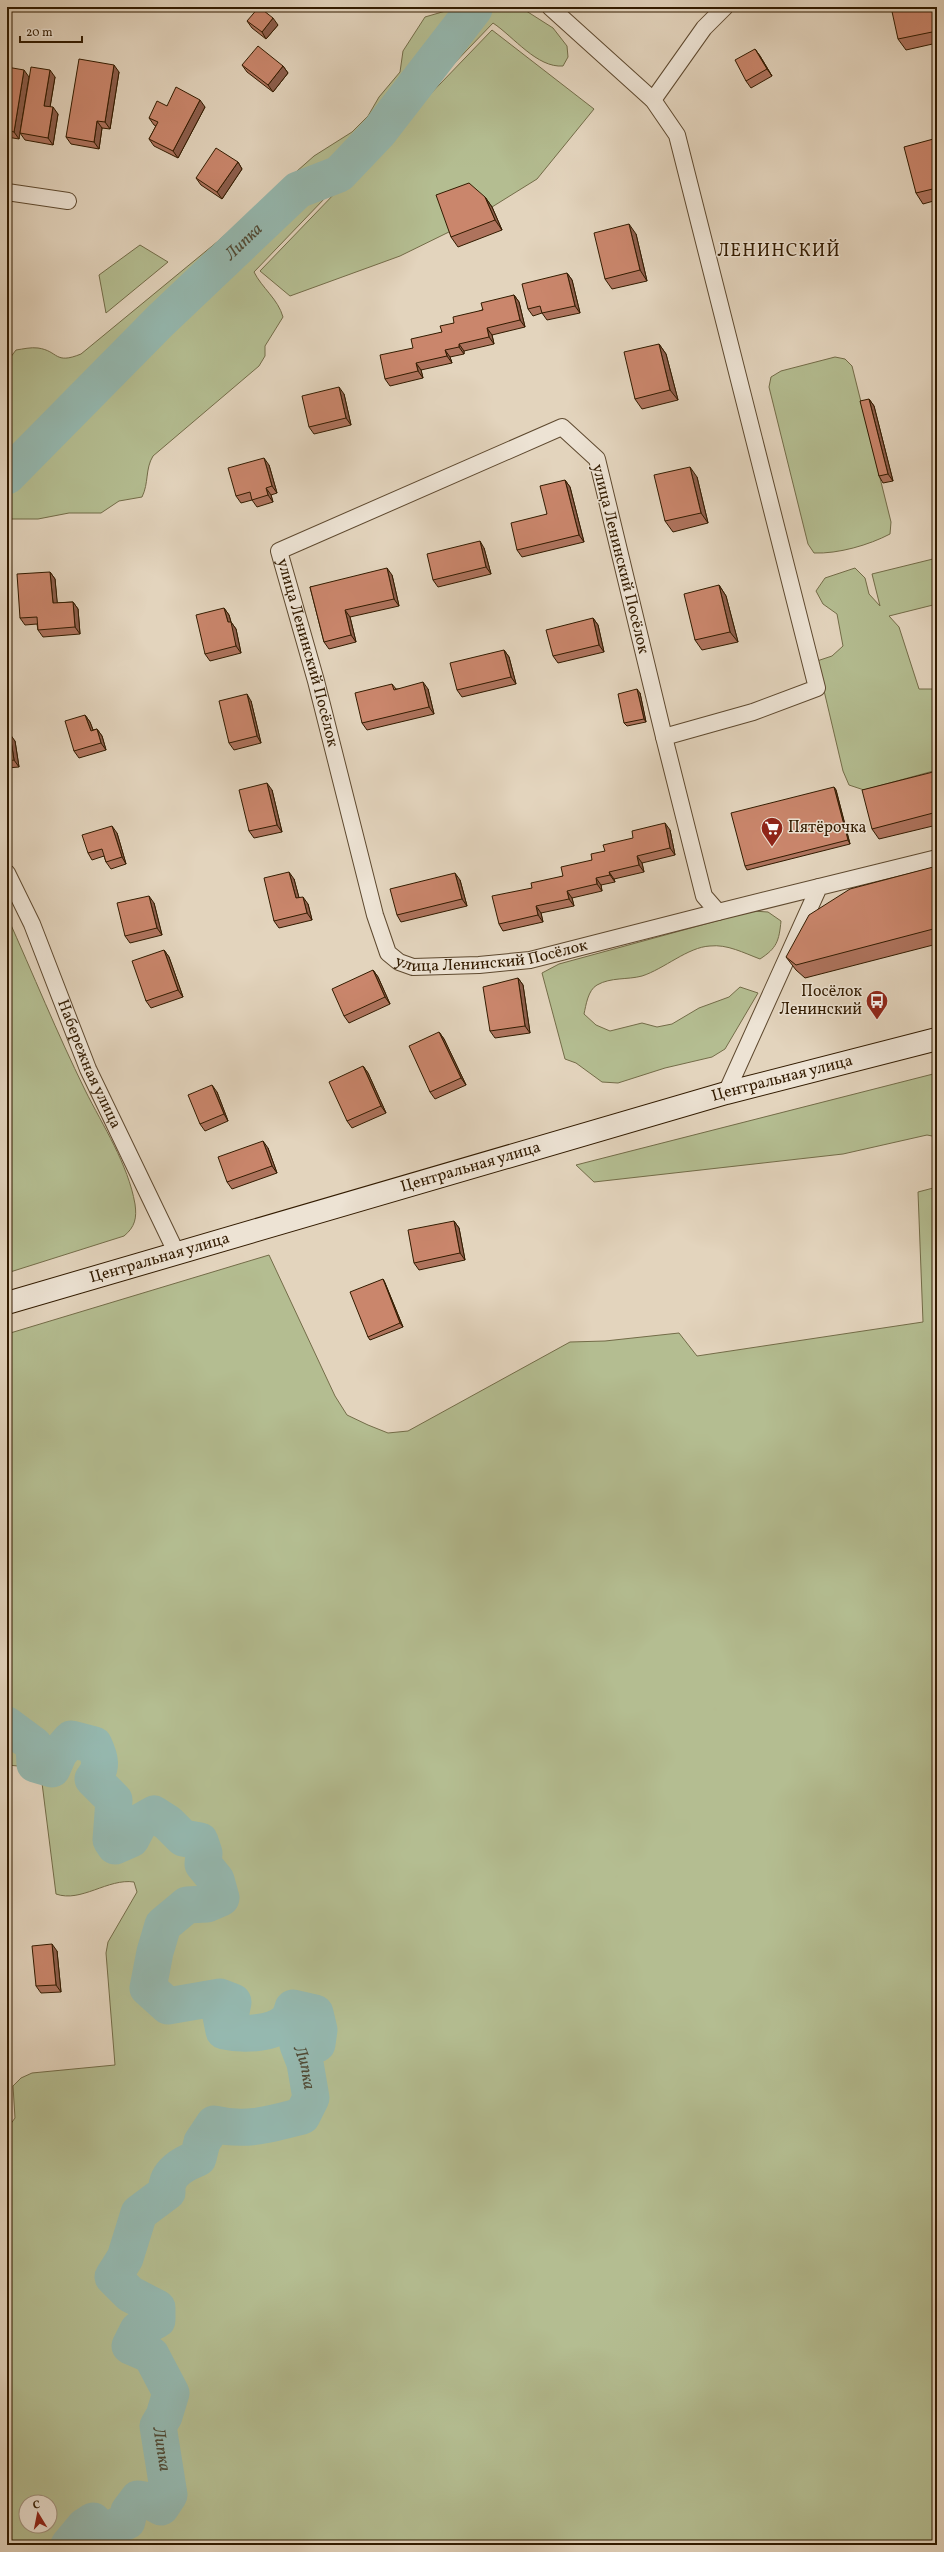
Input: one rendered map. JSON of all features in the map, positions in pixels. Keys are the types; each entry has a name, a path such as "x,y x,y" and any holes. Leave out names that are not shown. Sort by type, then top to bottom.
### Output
{"main road":[{"name":"Центральная улица","path":"7,1303 726,1093 937,1039"}],"street":[{"path":"550,7 652,100 676,135 817,688 753,712 664,737 704,896 718,912 937,858"},
{"path":"652,100 704,28 725,7"},
{"path":"7,192 68,201"},
{"name":"улица Ленинский Посёлок","path":"664,737 598,459 562,427 279,551 316,681 375,915 388,953 399,962 413,967 479,965 530,960 718,912"},
{"name":"Набережная улица","path":"7,873 32,924 88,1069 176,1254"},
{"path":"726,1093 818,887"}],"green space":[{"path":"489,7 520,7 553,28 567,46 568,57 563,66 553,65 535,57 493,23 254,272 274,299 283,317 265,346 265,356 259,366 153,456 149,466 146,487 142,497 119,501 101,513 69,513 38,519 7,519 7,362 16,350 38,348 61,358 81,354 217,242 314,156 352,132 368,116 379,97 400,72 403,51 425,17 449,10 465,21 476,23 484,17"},
{"path":"492,30 594,109 537,179 453,230 400,256 290,296 260,271"},
{"path":"140,245 168,262 106,313 99,275"},
{"path":"835,357 845,359 852,366 891,522 890,534 873,542 853,548 833,552 814,553 808,544 769,387 771,377 781,371"},
{"path":"937,558 937,604 889,616 899,627 919,689 937,689 937,770 864,790 849,785 843,771 817,661 832,656 843,646 837,614 823,604 816,591 825,578 855,568 865,578 869,594 880,606 872,574"},
{"path":"753,911 768,912 781,921 778,939 774,947 760,959 723,946 702,947 693,950 642,976 602,982 591,990 584,1014 596,1025 610,1031 642,1023 657,1027 672,1024 699,1008 729,997 740,987 758,993 725,1049 712,1057 665,1068 618,1083 602,1082 576,1063 565,1059 542,973 559,964"},
{"path":"7,916 75,1069 121,1160 132,1189 136,1214 133,1226 124,1236 7,1273"},
{"path":"937,1073 937,1137 927,1135 843,1154 594,1182 576,1165"},
{"path":"937,1187 937,2545 7,2545 7,2129 15,2118 13,2086 21,2078 32,2073 115,2065 106,1953 108,1942 137,1892 134,1882 124,1882 114,1883 75,1895 65,1896 56,1894 41,1775 29,1767 7,1765 7,1334 269,1255 335,1396 347,1415 388,1433 408,1431 570,1342 605,1341 679,1333 697,1356 923,1322 918,1192"}],"building":[{"path":"259,7 273,18 262,32 247,21"},
{"path":"891,7 935,7 937,31 898,39"},
{"path":"258,46 283,66 268,85 242,65"},
{"path":"755,49 767,69 746,81 735,60"},
{"path":"79,59 114,65 105,122 97,121 94,142 66,137"},
{"path":"7,67 24,70 14,132 7,130"},
{"path":"31,67 50,70 44,106 53,107 48,138 20,133"},
{"path":"176,87 200,100 173,151 149,139 158,122 149,118 157,101 167,106"},
{"path":"937,138 937,188 916,193 904,147"},
{"path":"216,148 238,162 217,192 196,178"},
{"path":"469,183 485,197 495,220 451,237 436,195"},
{"path":"629,224 640,270 605,279 594,233"},
{"path":"567,273 575,306 542,313 540,306 528,309 522,284"},
{"path":"514,295 520,320 487,328 489,337 459,344 459,347 445,350 447,356 416,363 418,371 385,379 380,355 413,348 411,339 442,332 440,326 454,323 453,317 483,310 481,303"},
{"path":"659,344 670,390 635,399 624,352"},
{"path":"339,387 346,418 309,427 302,396"},
{"path":"869,399 888,474 879,476 860,401"},
{"path":"264,458 272,486 266,488 268,495 252,500 250,492 236,496 228,468"},
{"path":"690,467 701,513 665,521 654,475"},
{"path":"565,480 579,535 517,550 511,523 547,514 540,486"},
{"path":"480,541 486,567 433,580 427,554"},
{"path":"387,568 394,599 345,610 351,635 324,642 310,587"},
{"path":"50,572 53,603 73,602 75,627 38,630 37,617 20,618 17,574"},
{"path":"719,585 730,632 695,640 684,594"},
{"path":"224,608 228,622 231,622 236,646 205,654 196,615"},
{"path":"593,618 599,645 553,656 546,630"},
{"path":"504,650 511,677 457,690 450,663"},
{"path":"423,682 429,707 362,723 355,693 392,684 394,690"},
{"path":"637,689 644,719 624,723 618,694"},
{"path":"247,694 257,736 229,743 219,701"},
{"path":"85,715 91,731 97,729 101,743 74,751 65,721"},
{"path":"7,734 10,734 14,760 7,761"},
{"path":"937,771 937,812 872,829 862,790"},
{"path":"267,783 277,825 249,831 239,790"},
{"path":"834,787 848,840 745,866 731,813"},
{"path":"665,823 670,848 637,856 639,865 609,872 610,875 596,878 597,884 567,891 569,899 536,906 538,915 499,924 492,896 532,888 531,883 563,876 561,867 592,860 591,854 605,851 603,845 633,838 632,831"},
{"path":"112,826 122,857 106,862 102,849 88,853 82,835"},
{"path":"937,866 937,928 796,965 786,957 809,915 850,889"},
{"path":"289,872 296,898 303,897 307,913 274,921 264,878"},
{"path":"455,873 462,899 397,915 390,889"},
{"path":"149,896 157,928 125,936 117,903"},
{"path":"164,950 178,990 146,1001 132,961"},
{"path":"373,970 385,997 344,1016 332,989"},
{"path":"518,978 525,1026 490,1031 483,987"},
{"path":"439,1032 461,1078 430,1092 409,1046"},
{"path":"363,1066 381,1106 347,1121 329,1082"},
{"path":"212,1085 224,1114 200,1124 188,1095"},
{"path":"263,1141 272,1166 227,1182 218,1157"},
{"path":"454,1221 460,1253 414,1263 408,1230"},
{"path":"383,1279 400,1323 368,1337 350,1292"},
{"path":"52,1944 56,1985 36,1986 32,1946"}],"waterway":[{"name":"Липка","path":"7,476 160,321 298,190 339,174 379,132 474,9"},
{"name":"Липка","path":"7,1725 34,1745 35,1764 52,1769 59,1753 71,1739 94,1745 100,1762 96,1775 93,1779 114,1800 111,1840 115,1846 131,1839 140,1822 154,1814 168,1823 183,1838 200,1841 204,1853 203,1864 216,1880 221,1898 207,1904 187,1905 163,1925 155,1952 148,1988 168,2006 220,1997 233,2002 231,2012 221,2016 224,2031 257,2033 274,2029 288,2020 293,2008 315,2013 319,2030 317,2044 305,2040 298,2045 305,2063 311,2098 302,2116 269,2124 248,2127 214,2124 202,2142 198,2158 176,2170 169,2180 167,2192 139,2213 125,2258 113,2277 130,2294 157,2308 157,2320 138,2330 130,2346 151,2355 171,2393 164,2416 158,2426 169,2495 161,2507 150,2501 138,2499 129,2511 127,2521 95,2536 93,2521 84,2527 69,2545"}],"place":[{"name":"Пятёрочка","path":"772,848"},
{"name":"Посёлок Ленинский","path":"877,1020"}],"district":[{"name":"ЛЕНИНСКИЙ","path":"779,251"}]}
